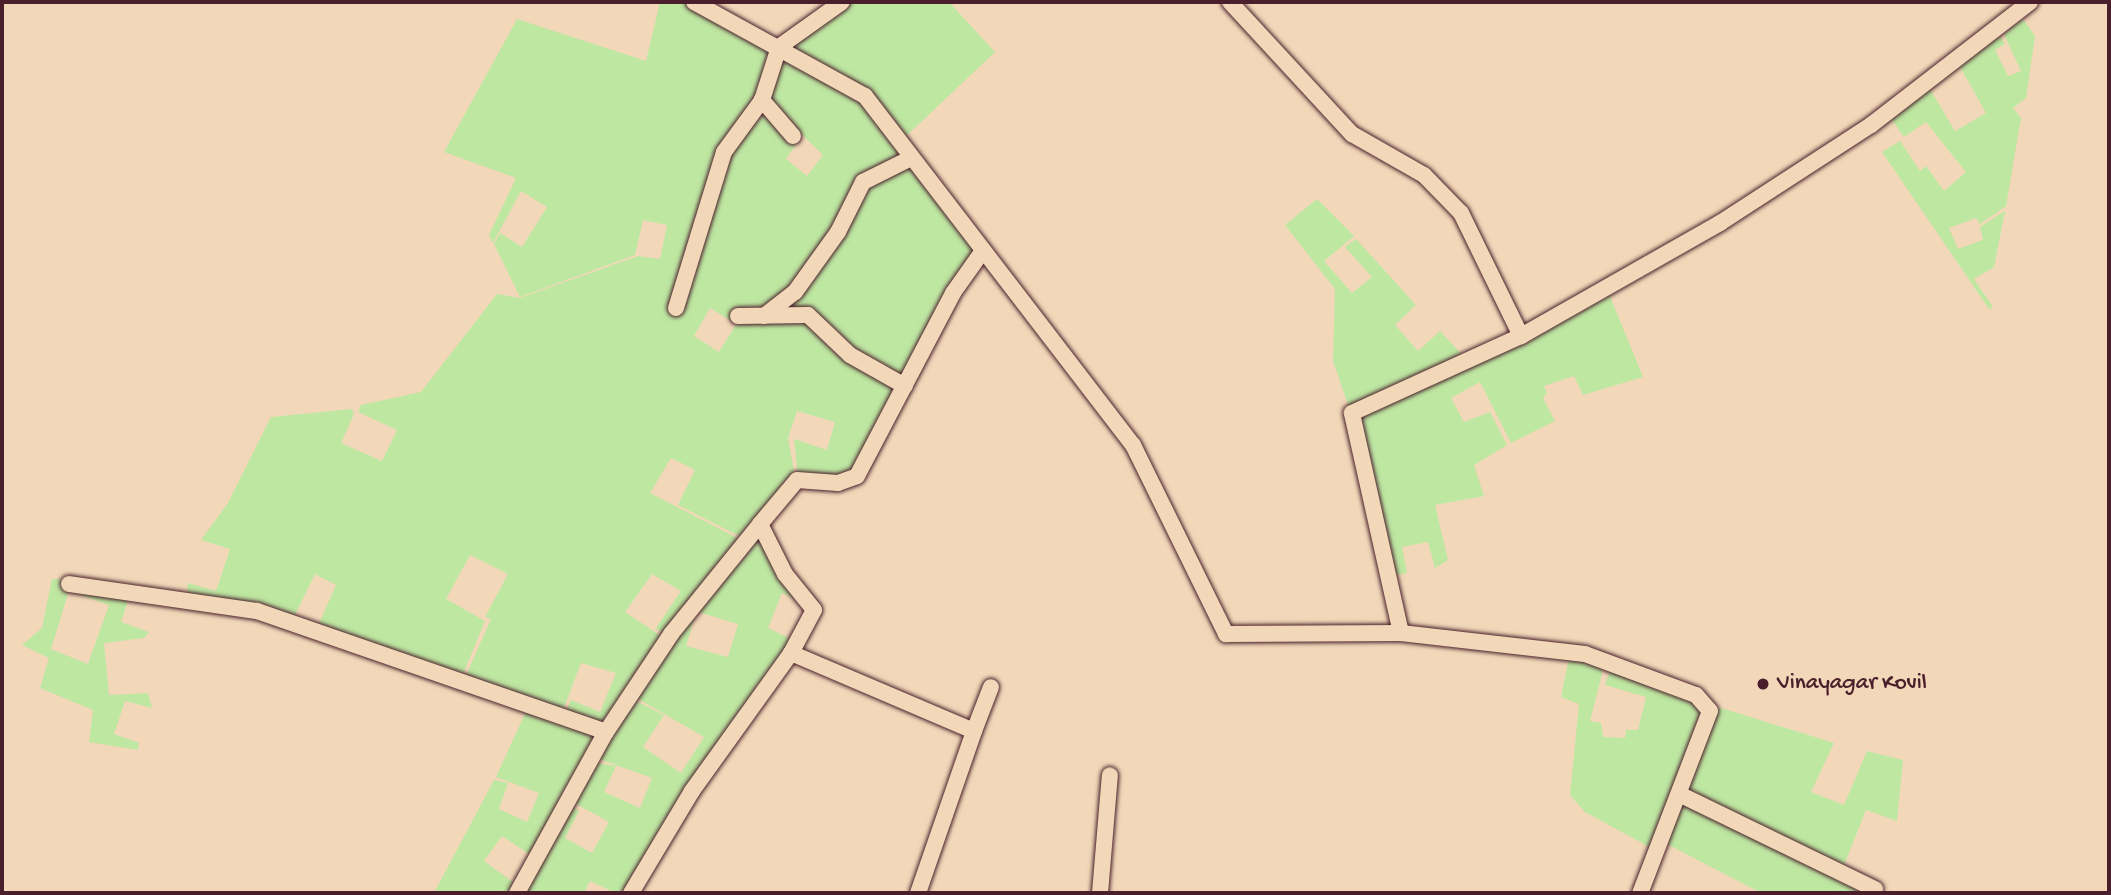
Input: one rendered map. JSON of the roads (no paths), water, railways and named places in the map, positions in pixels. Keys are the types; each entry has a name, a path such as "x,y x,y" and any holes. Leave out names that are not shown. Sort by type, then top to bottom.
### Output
{"street":[{"path":"694,2 865,96 982,252 1133,445 1226,634 1401,633 1585,654 1696,695 1710,711 1640,893"},
{"path":"676,308 724,152 762,100 779,47 842,2"},
{"path":"1230,2 1352,134 1424,174 1461,213 1521,336"},
{"path":"1401,633 1352,413 1521,336 1720,223 1859,132 2030,2"},
{"path":"762,100 793,136"},
{"path":"764,316 795,292 838,232 863,182 911,158"},
{"path":"517,893 606,732 671,634 760,524 797,481 838,483 857,476 953,293 982,252"},
{"path":"738,316 808,315 850,355 905,386"},
{"path":"631,893 692,791 791,653 814,610 785,574 760,524"},
{"path":"69,584 257,611 606,732"},
{"path":"791,653 974,731"},
{"path":"918,893 991,687"},
{"path":"1100,893 1110,775"},
{"path":"1679,794 1875,889"}],"place":[{"name":"Vinayagar Kovil","path":"1763,684"}]}
